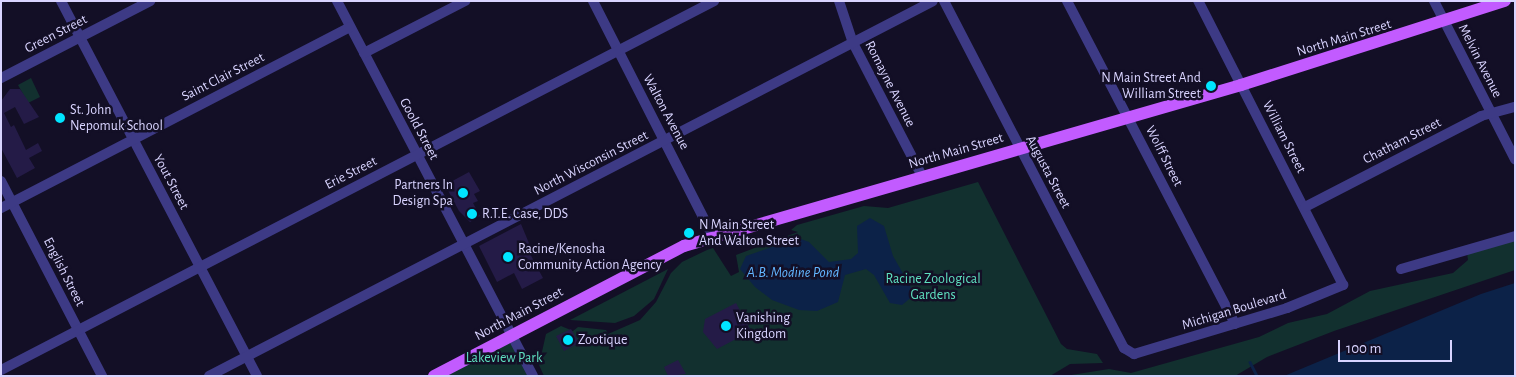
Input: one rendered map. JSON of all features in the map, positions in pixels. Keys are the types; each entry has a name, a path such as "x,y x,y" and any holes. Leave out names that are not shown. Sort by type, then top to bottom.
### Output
{"main road":[{"name":"North Main Street","path":"434,376 670,252 713,237 1242,85 1445,22 1504,1"}],"street":[{"name":"Yout Street","path":"61,1 257,376"},
{"name":"Green Street","path":"1,78 150,1"},
{"name":"Goold Street","path":"337,1 533,376"},
{"path":"364,53 465,1"},
{"name":"Walton Avenue","path":"593,1 666,140 713,237"},
{"name":"Erie Street","path":"1,370 714,1"},
{"name":"Romayne Avenue","path":"839,1 853,43 922,176"},
{"name":"North Wisconsin Street","path":"209,376 933,1"},
{"name":"Augusta Street","path":"944,1 1130,354"},
{"name":"Wolff Street","path":"1067,1 1235,324"},
{"name":"William Street","path":"1198,1 1305,207 1343,285"},
{"name":"Melvin Avenue","path":"1434,1 1515,159"},
{"name":"Saint Clair Street","path":"1,208 350,27"},
{"name":"Chatham Street","path":"1305,207 1491,114 1515,107"},
{"name":"English Street","path":"1,181 102,376"},
{"path":"1401,269 1515,236"},
{"name":"Michigan Boulevard","path":"1130,354 1235,324 1343,285"}],"green space":[{"path":"31,78 40,97 28,103 18,85"},
{"name":"Racine Zoological Gardens","path":"978,182 1061,344 1067,349 1097,354 1103,363 1070,364 1050,376 544,376 539,365 546,334 561,326 573,331 578,327 606,330 608,334 640,320 656,302 671,273 682,262 707,250 713,248 731,276 739,272 736,255 798,232 791,230 797,225 864,206 888,208"},
{"path":"1515,240 1515,270 1334,331 1267,357 1235,376 1065,376 1109,369 1131,373 1259,337 1288,323 1327,314 1370,291 1453,273 1468,260 1467,253"},
{"path":"668,269 654,299 634,316 615,323 570,320"},
{"name":"Lakeview Park","path":"511,335 532,376 434,376"}],"water":[{"name":"A.B. Modine Pond","path":"870,218 884,226 893,256 913,291 913,296 902,305 890,303 874,275 866,269 845,275 838,302 817,311 799,310 772,300 755,287 740,269 746,256 798,238 809,242 829,262 851,259 858,253 857,226"},
{"path":"1515,283 1515,376 1284,376 1481,294"}],"building":[{"path":"10,89 20,89 39,117 24,124 15,107 4,113 11,127 14,125 26,150 38,143 42,151 29,158 35,168 17,178 1,148 1,101"},
{"name":"Partners In Design Spa","path":"469,172 480,191 474,194 478,201 473,203 480,216 470,222 459,211 445,185"},
{"name":"Racine/Kenosha Community Action Agency","path":"521,224 531,248 528,250 543,278 522,289 514,273 497,282 479,246"},
{"name":"Vanishing Kingdom","path":"736,303 751,331 717,349 703,332 705,319"},
{"name":"Zootique","path":"571,329 579,343 564,351 556,336"},
{"path":"678,360 686,374 668,376 664,367"}],"waterway":[{"path":"1250,362 1257,376"}],"place":[{"name":"N Main Street And William Street","path":"1211,86"},
{"name":"St. John Nepomuk School","path":"60,118"},
{"name":"Partners In Design Spa","path":"463,193"},
{"name":"R.T.E. Case, DDS","path":"472,214"},
{"name":"N Main Street And Walton Street","path":"689,233"},
{"name":"Racine/Kenosha Community Action Agency","path":"508,257"},
{"name":"Vanishing Kingdom","path":"726,326"},
{"name":"Zootique","path":"568,340"}]}
